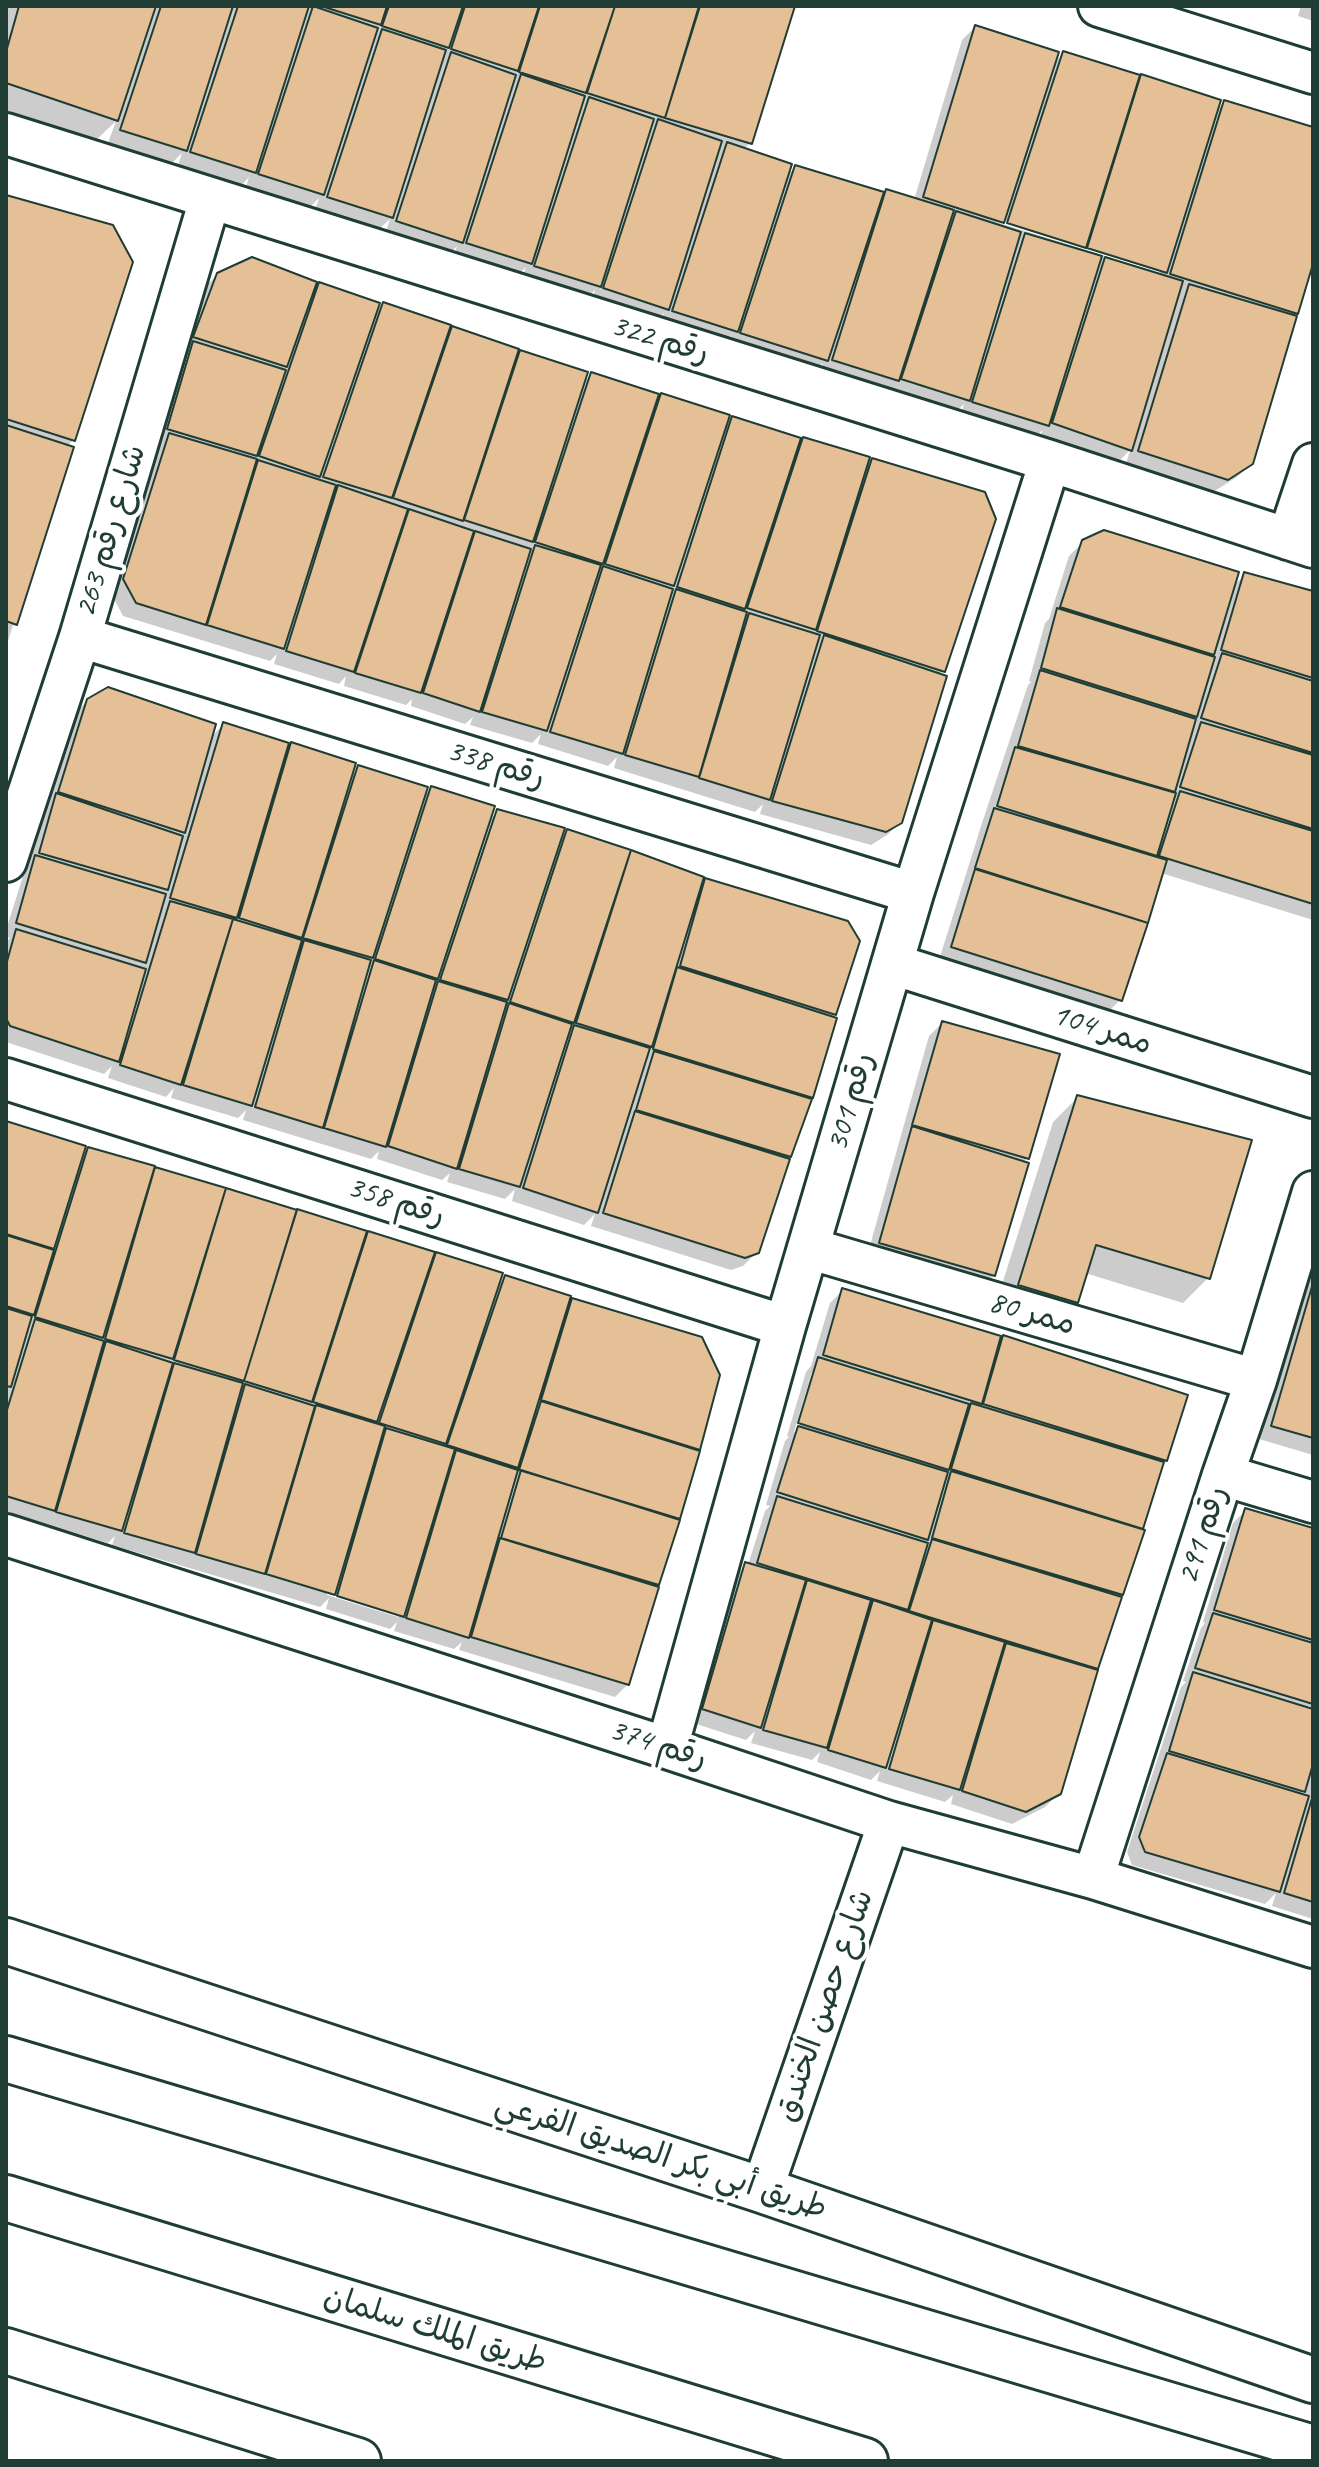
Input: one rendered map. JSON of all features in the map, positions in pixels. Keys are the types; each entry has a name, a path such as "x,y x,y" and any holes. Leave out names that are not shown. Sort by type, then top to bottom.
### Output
{"main road":[{"name":"طريق أبي بكر الصديق الفرعي","path":"6,1941 762,2190 1313,2380"},
{"path":"6,2059 1313,2448"},
{"name":"طريق الملك سلمان","path":"6,2198 865,2461"},
{"path":"6,2351 358,2461"}],"street":[{"path":"1099,6 1313,73"},
{"name":"رقم 322","path":"6,134 1050,461 1300,543"},
{"name":"شارع رقم 263","path":"6,861 80,637 210,199"},
{"name":"رقم 301","path":"667,1748 785,1326 913,893 1050,461"},
{"path":"1300,543 1313,464"},
{"name":"رقم 338","path":"80,637 913,893"},
{"name":"ممر 104","path":"892,964 1313,1097"},
{"name":"رقم 358","path":"6,1079 785,1326"},
{"name":"رقم 291","path":"1093,1878 1256,1380 1313,1192"},
{"name":"ممر 80","path":"808,1248 1256,1380"},
{"path":"1223,1475 1313,1502"},
{"name":"رقم 374","path":"6,1535 889,1822 1093,1878 1313,1947"},
{"name":"شارع حصن الخندق","path":"762,2190 889,1822"}],"building":[{"path":"19,6 156,6 118,121 6,83 6,52"},
{"path":"161,6 233,6 187,151 120,130"},
{"path":"238,6 309,6 256,173 190,152"},
{"path":"313,6 378,28 324,195 258,174"},
{"path":"321,6 387,6 381,25"},
{"path":"389,6 463,6 449,48 382,26"},
{"path":"465,6 539,6 518,71 451,49"},
{"path":"540,6 615,6 586,93 519,72"},
{"path":"615,6 699,6 665,118 587,93"},
{"path":"700,6 795,6 752,144 665,118"},
{"path":"975,25 1059,52 1004,223 923,197"},
{"path":"382,29 446,50 393,218 327,197"},
{"path":"1063,51 1140,75 1086,248 1007,223"},
{"path":"451,52 516,75 463,243 396,221"},
{"path":"521,74 585,96 532,264 466,243"},
{"path":"1141,74 1221,100 1167,273 1087,248"},
{"path":"589,97 654,119 601,287 534,266"},
{"path":"1224,100 1313,127 1313,264 1298,314 1170,274"},
{"path":"658,119 722,141 669,310 603,288"},
{"path":"727,142 792,164 738,332 672,311"},
{"path":"795,165 884,192 828,361 740,333"},
{"path":"886,189 954,210 899,381 832,360"},
{"path":"6,195 113,225 133,262 75,441 6,419"},
{"path":"956,211 1021,232 970,401 901,379"},
{"path":"1025,233 1102,256 1049,426 972,402"},
{"path":"252,257 317,282 287,367 193,337 217,273"},
{"path":"1105,257 1183,281 1132,451 1052,423"},
{"path":"319,282 380,303 320,477 259,456"},
{"path":"1189,284 1297,316 1253,464 1228,480 1138,451"},
{"path":"383,302 451,325 392,498 323,477"},
{"path":"452,326 519,349 463,521 393,498"},
{"path":"193,341 286,370 257,456 167,429"},
{"path":"520,350 588,372 533,542 464,520"},
{"path":"591,372 659,394 603,564 535,542"},
{"path":"661,393 730,415 674,586 605,564"},
{"path":"732,416 801,438 745,609 677,587"},
{"path":"6,425 74,447 17,625 6,621"},
{"path":"169,433 257,459 206,625 136,603 123,579"},
{"path":"803,437 870,457 816,630 747,608"},
{"path":"872,458 985,492 996,519 945,672 817,631"},
{"path":"258,460 336,485 284,649 207,625"},
{"path":"338,485 408,509 354,672 286,651"},
{"path":"409,509 474,531 421,693 355,673"},
{"path":"1104,530 1239,572 1214,655 1060,607 1082,540"},
{"path":"475,531 531,549 480,712 423,693"},
{"path":"535,545 601,565 547,731 482,712"},
{"path":"603,566 673,589 623,754 550,732"},
{"path":"1244,572 1313,591 1313,678 1221,650"},
{"path":"676,589 747,612 699,777 625,755"},
{"path":"1057,608 1215,657 1197,717 1041,668"},
{"path":"749,613 820,635 770,800 699,778"},
{"path":"824,635 947,676 902,823 886,832 772,801"},
{"path":"1222,653 1313,681 1313,753 1201,718"},
{"path":"1040,670 1196,719 1175,792 1018,746"},
{"path":"108,687 216,724 185,833 58,792 87,699"},
{"path":"223,722 289,743 237,918 170,898"},
{"path":"1201,722 1313,755 1313,829 1180,787"},
{"path":"291,742 356,763 302,938 239,918"},
{"path":"1015,747 1176,793 1157,856 997,806"},
{"path":"358,765 428,787 373,958 303,938"},
{"path":"431,786 495,806 438,979 375,959"},
{"path":"1180,791 1313,831 1313,904 1159,856"},
{"path":"56,793 183,836 168,890 39,853"},
{"path":"994,808 1167,860 1148,923 975,868"},
{"path":"497,809 565,828 508,1000 440,980"},
{"path":"567,829 631,850 574,1023 510,1002"},
{"path":"631,850 704,877 652,1047 576,1023"},
{"path":"35,855 166,894 146,963 16,923"},
{"path":"975,869 1148,923 1122,1001 951,947"},
{"path":"705,878 848,921 860,941 836,1015 680,966"},
{"path":"170,901 233,919 181,1085 120,1065"},
{"path":"233,919 302,940 252,1106 183,1085"},
{"path":"16,929 146,969 119,1062 10,1026 6,1018 6,965"},
{"path":"304,940 371,960 323,1128 255,1107"},
{"path":"374,960 436,980 386,1147 324,1128"},
{"path":"677,967 837,1018 813,1098 653,1049"},
{"path":"438,981 507,1002 457,1169 388,1146"},
{"path":"509,1003 572,1024 520,1187 459,1169"},
{"path":"942,1021 1060,1054 1029,1159 912,1125"},
{"path":"574,1025 650,1048 598,1213 523,1188"},
{"path":"654,1051 812,1099 791,1157 636,1110"},
{"path":"1077,1095 1252,1140 1210,1279 1096,1245 1078,1303 1018,1285"},
{"path":"635,1111 790,1159 759,1253 745,1258 603,1213"},
{"path":"6,1121 86,1146 54,1249 6,1234"},
{"path":"912,1126 1029,1163 995,1276 879,1243"},
{"path":"88,1147 155,1166 103,1338 35,1317"},
{"path":"155,1167 226,1188 173,1359 105,1339"},
{"path":"226,1188 297,1210 244,1381 174,1360"},
{"path":"297,1209 367,1231 312,1402 244,1381"},
{"path":"368,1231 435,1252 377,1422 313,1402"},
{"path":"6,1235 54,1250 34,1315 6,1306"},
{"path":"436,1252 503,1273 446,1444 379,1423"},
{"path":"505,1275 571,1296 518,1468 447,1445"},
{"path":"1313,1283 1313,1438 1271,1426"},
{"path":"842,1288 1001,1336 982,1404 823,1355"},
{"path":"572,1298 702,1337 720,1375 700,1450 541,1400"},
{"path":"6,1308 32,1316 11,1387 6,1386"},
{"path":"35,1319 104,1341 55,1511 6,1496 6,1413"},
{"path":"1003,1335 1188,1395 1167,1461 983,1404"},
{"path":"106,1341 173,1363 122,1531 56,1512"},
{"path":"818,1357 969,1404 949,1470 798,1423"},
{"path":"174,1363 243,1383 195,1553 124,1533"},
{"path":"245,1384 315,1406 265,1574 196,1554"},
{"path":"541,1401 700,1451 680,1519 519,1470"},
{"path":"971,1403 1164,1462 1143,1529 951,1469"},
{"path":"316,1405 385,1426 335,1595 266,1574"},
{"path":"798,1426 948,1472 928,1540 777,1492"},
{"path":"386,1428 455,1449 404,1617 337,1596"},
{"path":"456,1450 518,1470 469,1638 406,1618"},
{"path":"521,1470 680,1520 659,1585 501,1538"},
{"path":"951,1471 1145,1530 1123,1595 932,1538"},
{"path":"777,1496 928,1543 908,1610 757,1563"},
{"path":"1245,1508 1313,1528 1313,1640 1214,1610"},
{"path":"500,1538 659,1587 629,1685 471,1637"},
{"path":"932,1539 1122,1597 1098,1669 909,1611"},
{"path":"745,1562 806,1580 761,1728 702,1709"},
{"path":"807,1580 871,1600 827,1748 763,1730"},
{"path":"873,1600 932,1620 886,1768 828,1750"},
{"path":"1213,1613 1313,1643 1313,1704 1195,1668"},
{"path":"933,1620 1005,1642 960,1790 889,1769"},
{"path":"1006,1643 1098,1670 1061,1794 1026,1812 962,1791"},
{"path":"1193,1672 1313,1709 1313,1764 1305,1792 1169,1751"},
{"path":"1167,1753 1309,1796 1280,1892 1145,1852 1139,1837"},
{"path":"1313,1795 1313,1902 1284,1893"}]}
